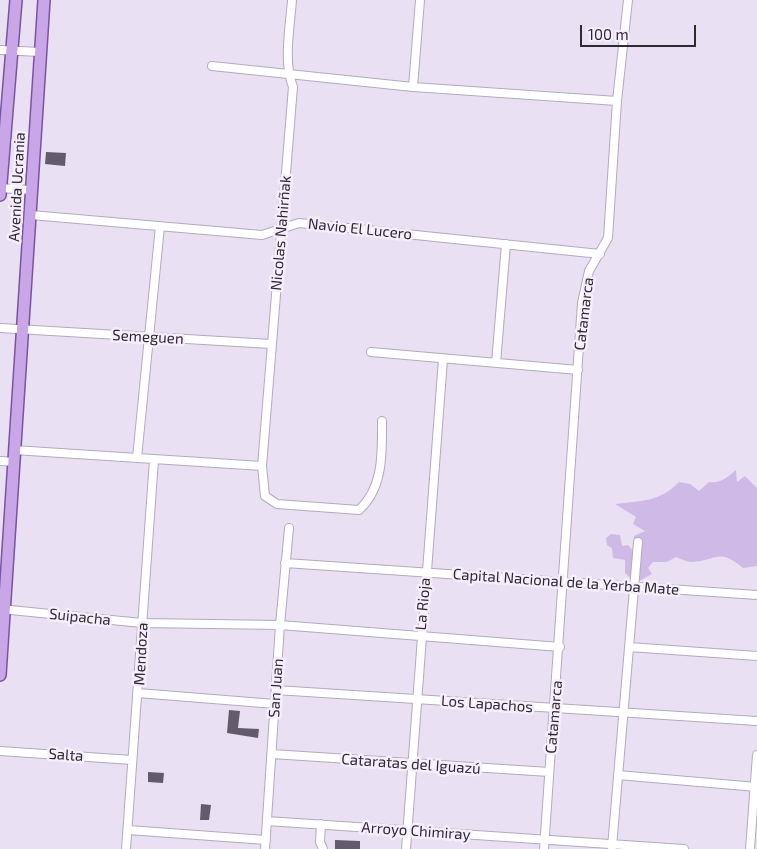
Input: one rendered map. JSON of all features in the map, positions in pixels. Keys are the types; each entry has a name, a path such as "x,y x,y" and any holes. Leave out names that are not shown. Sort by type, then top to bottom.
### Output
{"main road":[{"name":"Avenida Ucrania","path":"0,195 16,0"},
{"name":"Avenida Ucrania","path":"0,675 1,609 15,462 14,450 24,330 44,0"}],"street":[{"name":"Nicolas Nahirñak","path":"292,0 288,76 293,87 262,466 265,496 277,504 359,510 370,500 381,465 382,421"},
{"path":"413,87 420,0"},
{"name":"Catamarca","path":"544,849 560,646 582,303 589,271 608,238 617,101 628,0"},
{"path":"0,50 40,52"},
{"path":"212,66 288,76 336,77 413,87 617,101"},
{"path":"0,188 31,190"},
{"name":"Navio El Lucero","path":"30,215 262,234 299,223 600,254"},
{"path":"138,458 160,226"},
{"path":"496,363 506,244"},
{"name":"Semeguen","path":"0,328 271,344"},
{"path":"371,352 578,370"},
{"name":"La Rioja","path":"406,849 420,636 443,359"},
{"path":"14,450 262,466"},
{"name":"Mendoza","path":"126,849 154,460"},
{"path":"0,461 15,462"},
{"name":"San Juan","path":"265,849 280,625 289,528"},
{"path":"612,847 638,542"},
{"name":"Capital Nacional de la Yerba Mate","path":"285,563 426,572 564,584 757,595"},
{"name":"Suipacha","path":"1,609 142,623 280,625 560,646"},
{"path":"629,647 757,656"},
{"name":"Los Lapachos","path":"276,690 757,721"},
{"path":"138,693 275,704"},
{"name":"Salta","path":"0,751 132,760"},
{"name":"Cataratas del Iguazú","path":"272,754 550,772"},
{"path":"750,849 757,755"},
{"path":"618,775 756,787"},
{"name":"Arroyo Chimiray","path":"267,821 544,840 612,847 684,849"},
{"path":"320,824 320,842 323,849"},
{"path":"128,830 266,840"}],"shaded area":[{"path":"736,470 737,482 745,476 757,488 757,566 743,568 728,558 722,557 691,562 676,557 667,562 653,562 648,568 652,574 641,580 629,577 625,573 625,560 613,558 612,548 607,545 606,538 611,534 620,535 622,546 628,545 633,551 634,536 645,531 633,524 636,517 615,504 657,497 672,489 679,482 690,484 699,491 709,482 720,481"}],"building":[{"path":"46,152 66,153 65,166 45,164"},
{"path":"229,710 240,711 238,728 259,729 258,738 227,733"},
{"path":"148,772 164,773 163,783 148,782"},
{"path":"201,804 211,805 209,820 200,820"},
{"path":"335,840 360,841 360,849 335,849"}]}
